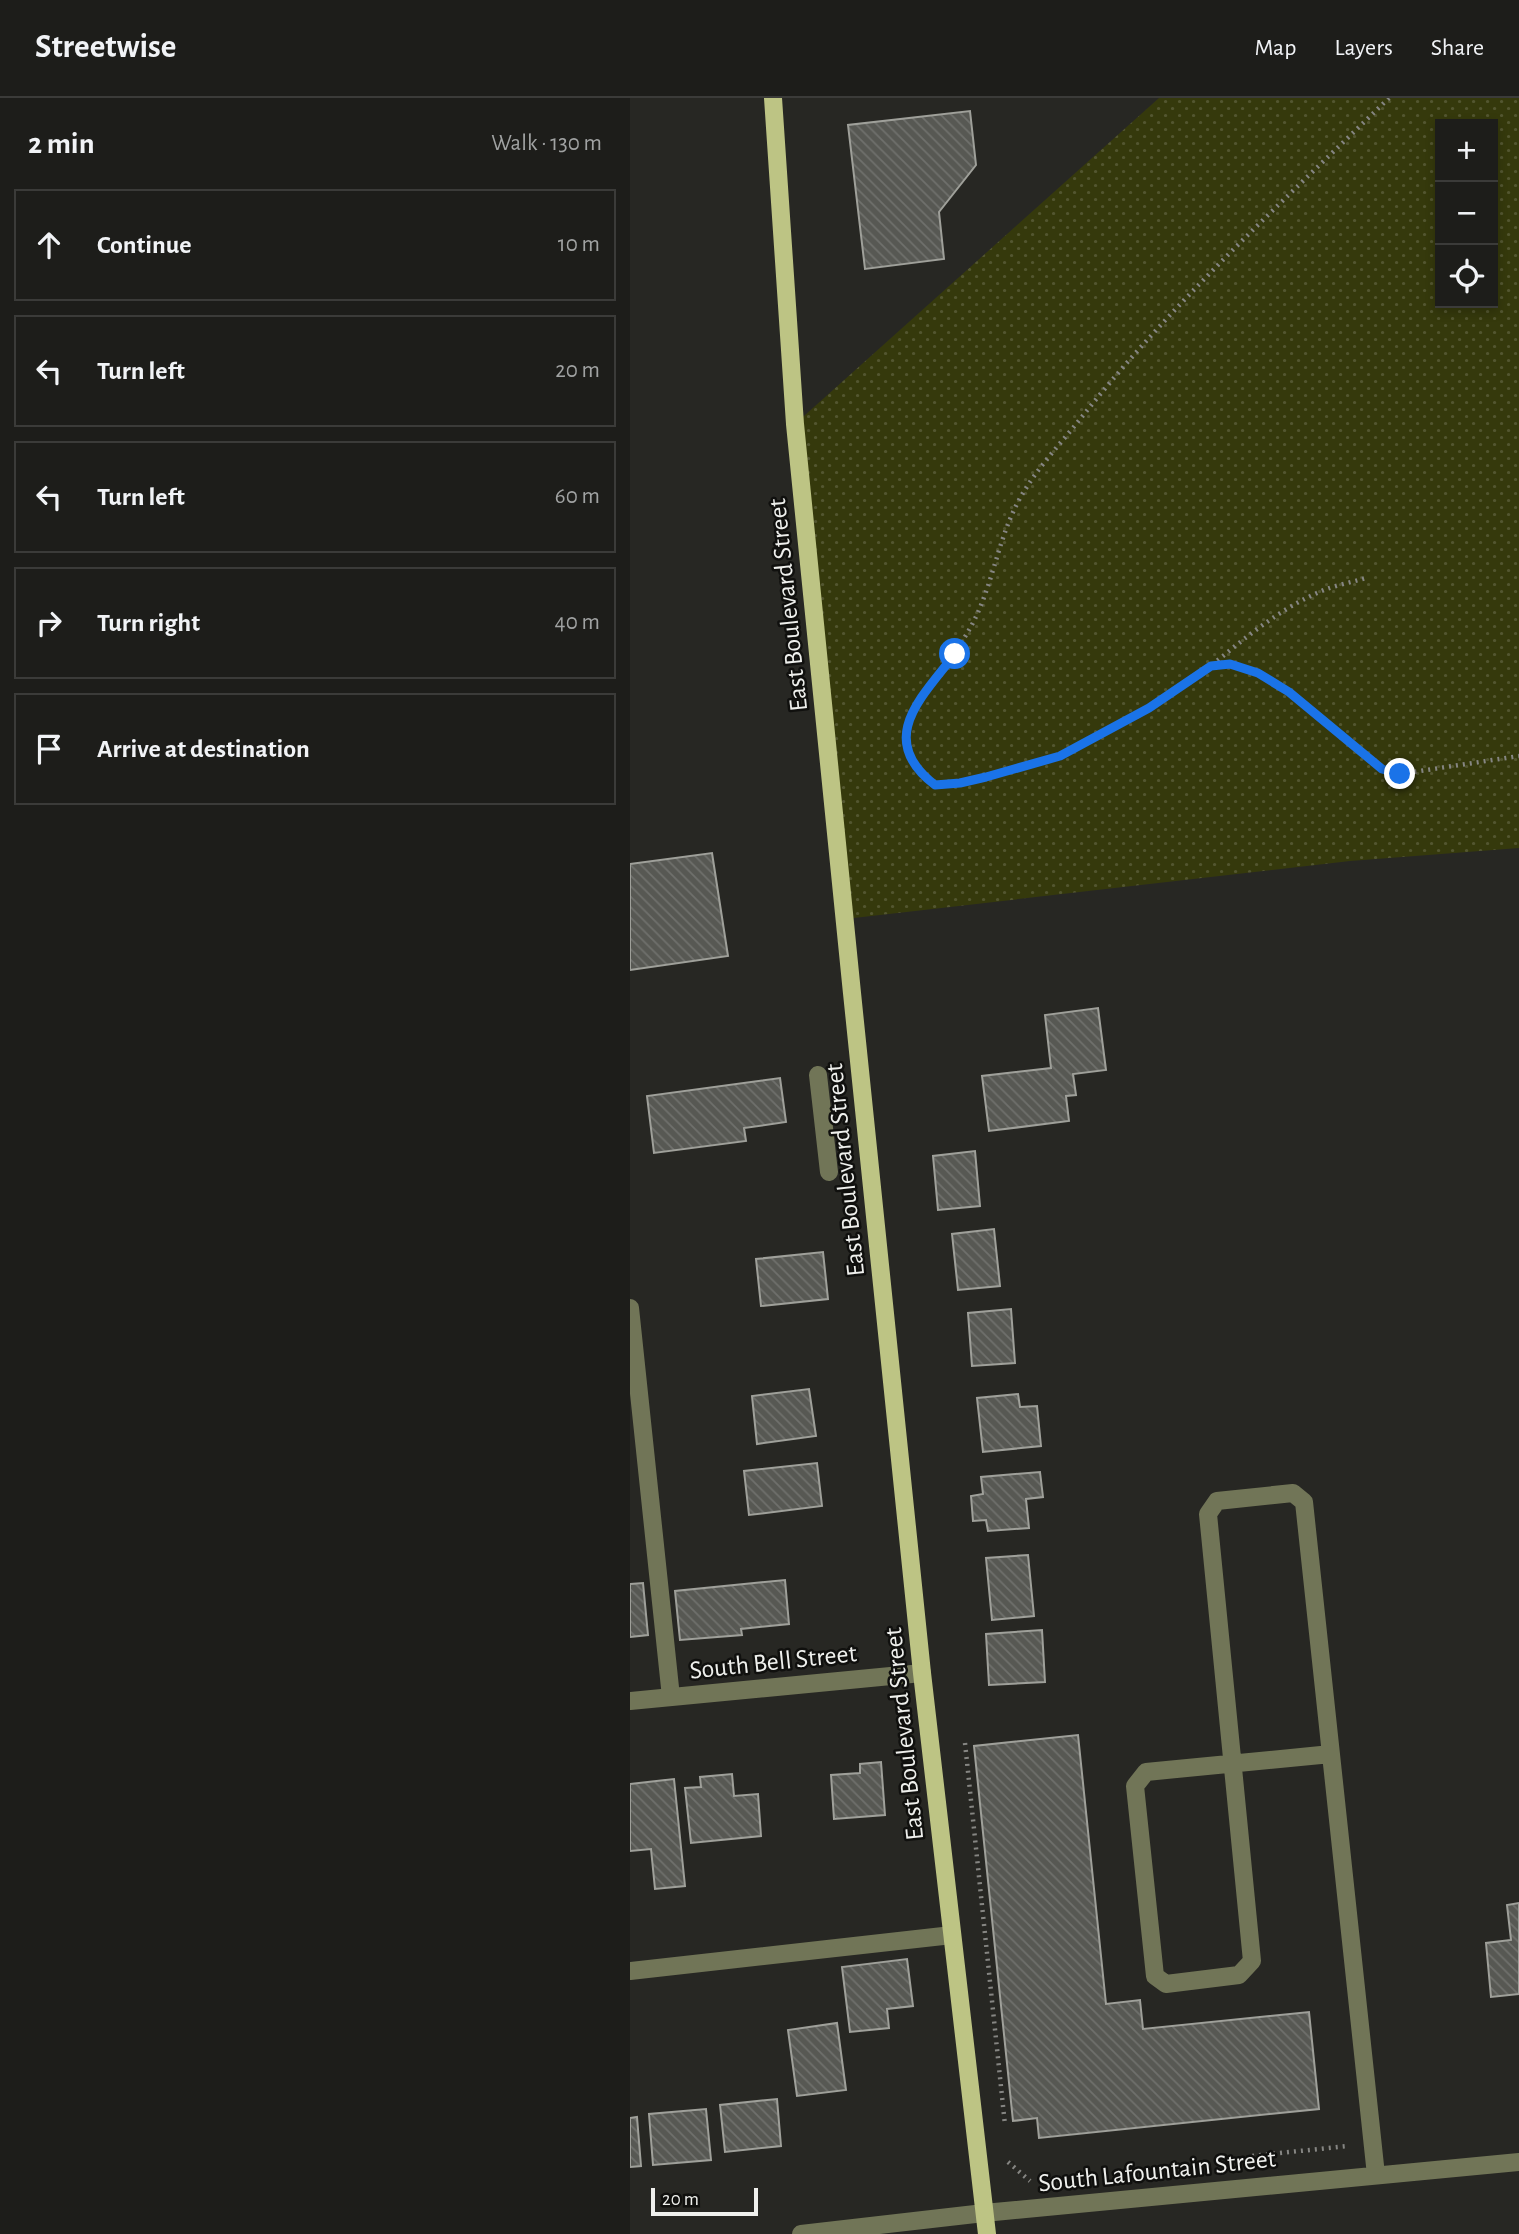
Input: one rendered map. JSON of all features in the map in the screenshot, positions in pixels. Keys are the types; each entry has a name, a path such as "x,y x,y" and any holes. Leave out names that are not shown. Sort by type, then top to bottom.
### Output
{"main road":[{"name":"East Boulevard Street","path":"773,98 795,424 922,1672 987,2234"}],"street":[{"path":"818,1075 828,1172"},
{"path":"630,1308 671,1697"},
{"path":"1331,1754 1232,1763 1146,1772 1135,1786 1155,1976 1166,1984 1239,1975 1252,1961 1232,1763 1208,1514 1217,1501 1293,1493 1304,1502 1331,1754 1376,2175"},
{"name":"South Bell Street","path":"630,1701 922,1672"},
{"path":"630,1971 952,1935"},
{"name":"South Lafountain Street","path":"801,2234 984,2213 1519,2162"}],"path":[{"path":"1366,578 1324,590 1289,608 1149,708 1060,756 986,777 935,785 913,765 906,735 909,716 955,654 985,599 1008,521 1024,491 1109,383 1174,310 1388,98"},
{"path":"1211,666 1230,664 1258,673 1289,692 1382,769 1400,774 1412,773 1519,756"},
{"path":"965,1743 1006,2137"},
{"path":"1240,2164 1251,2156 1346,2146 1359,2148"},
{"path":"1007,2150 1009,2164 1027,2180 1036,2183"}],"green space":[{"path":"1159,98 1519,98 1519,848 1350,861 845,919 795,424"}],"building":[{"path":"970,111 976,165 939,212 944,259 865,269 848,125"},
{"path":"712,853 728,956 630,970 630,864"},
{"path":"1098,1008 1106,1070 1073,1074 1076,1095 1066,1096 1069,1121 989,1131 982,1076 1051,1068 1045,1015"},
{"path":"780,1078 786,1122 744,1128 746,1141 654,1153 647,1096"},
{"path":"975,1151 980,1206 938,1210 933,1156"},
{"path":"994,1229 1000,1286 958,1290 952,1234"},
{"path":"823,1252 828,1299 761,1306 756,1259"},
{"path":"1011,1309 1015,1363 972,1366 968,1313"},
{"path":"809,1389 816,1436 757,1444 752,1396"},
{"path":"1018,1394 1020,1407 1037,1406 1041,1446 983,1452 977,1398"},
{"path":"817,1463 822,1506 749,1515 744,1471"},
{"path":"1040,1472 1043,1497 1026,1499 1029,1528 988,1531 986,1520 973,1521 971,1496 983,1494 981,1477"},
{"path":"1028,1555 1034,1616 992,1620 986,1558"},
{"path":"785,1580 789,1624 741,1629 742,1635 680,1640 675,1591"},
{"path":"643,1583 648,1635 630,1637 630,1584"},
{"path":"1042,1630 1045,1682 989,1685 986,1634"},
{"path":"1078,1735 1106,2004 1140,2000 1143,2029 1309,2012 1319,2109 1039,2138 1037,2118 1013,2121 974,1746"},
{"path":"881,1762 885,1815 834,1819 831,1775 860,1773 860,1764"},
{"path":"732,1774 734,1796 758,1794 761,1836 691,1843 685,1788 701,1787 700,1777"},
{"path":"674,1779 685,1886 655,1889 651,1849 630,1851 630,1784"},
{"path":"1519,1903 1519,1994 1491,1997 1486,1943 1511,1940 1507,1905"},
{"path":"907,1959 913,2006 887,2009 889,2028 850,2032 842,1967"},
{"path":"837,2023 846,2090 797,2096 788,2030"},
{"path":"777,2099 781,2146 725,2152 720,2105"},
{"path":"706,2109 711,2160 653,2165 649,2114"},
{"path":"637,2117 641,2166 630,2167 630,2118"}],"route":[{"path":"955,654 909,716 906,735 913,765 935,785 986,777 1060,756 1149,708 1211,666 1230,664 1258,673 1289,692 1363,755 1382,769 1400,774"}]}
